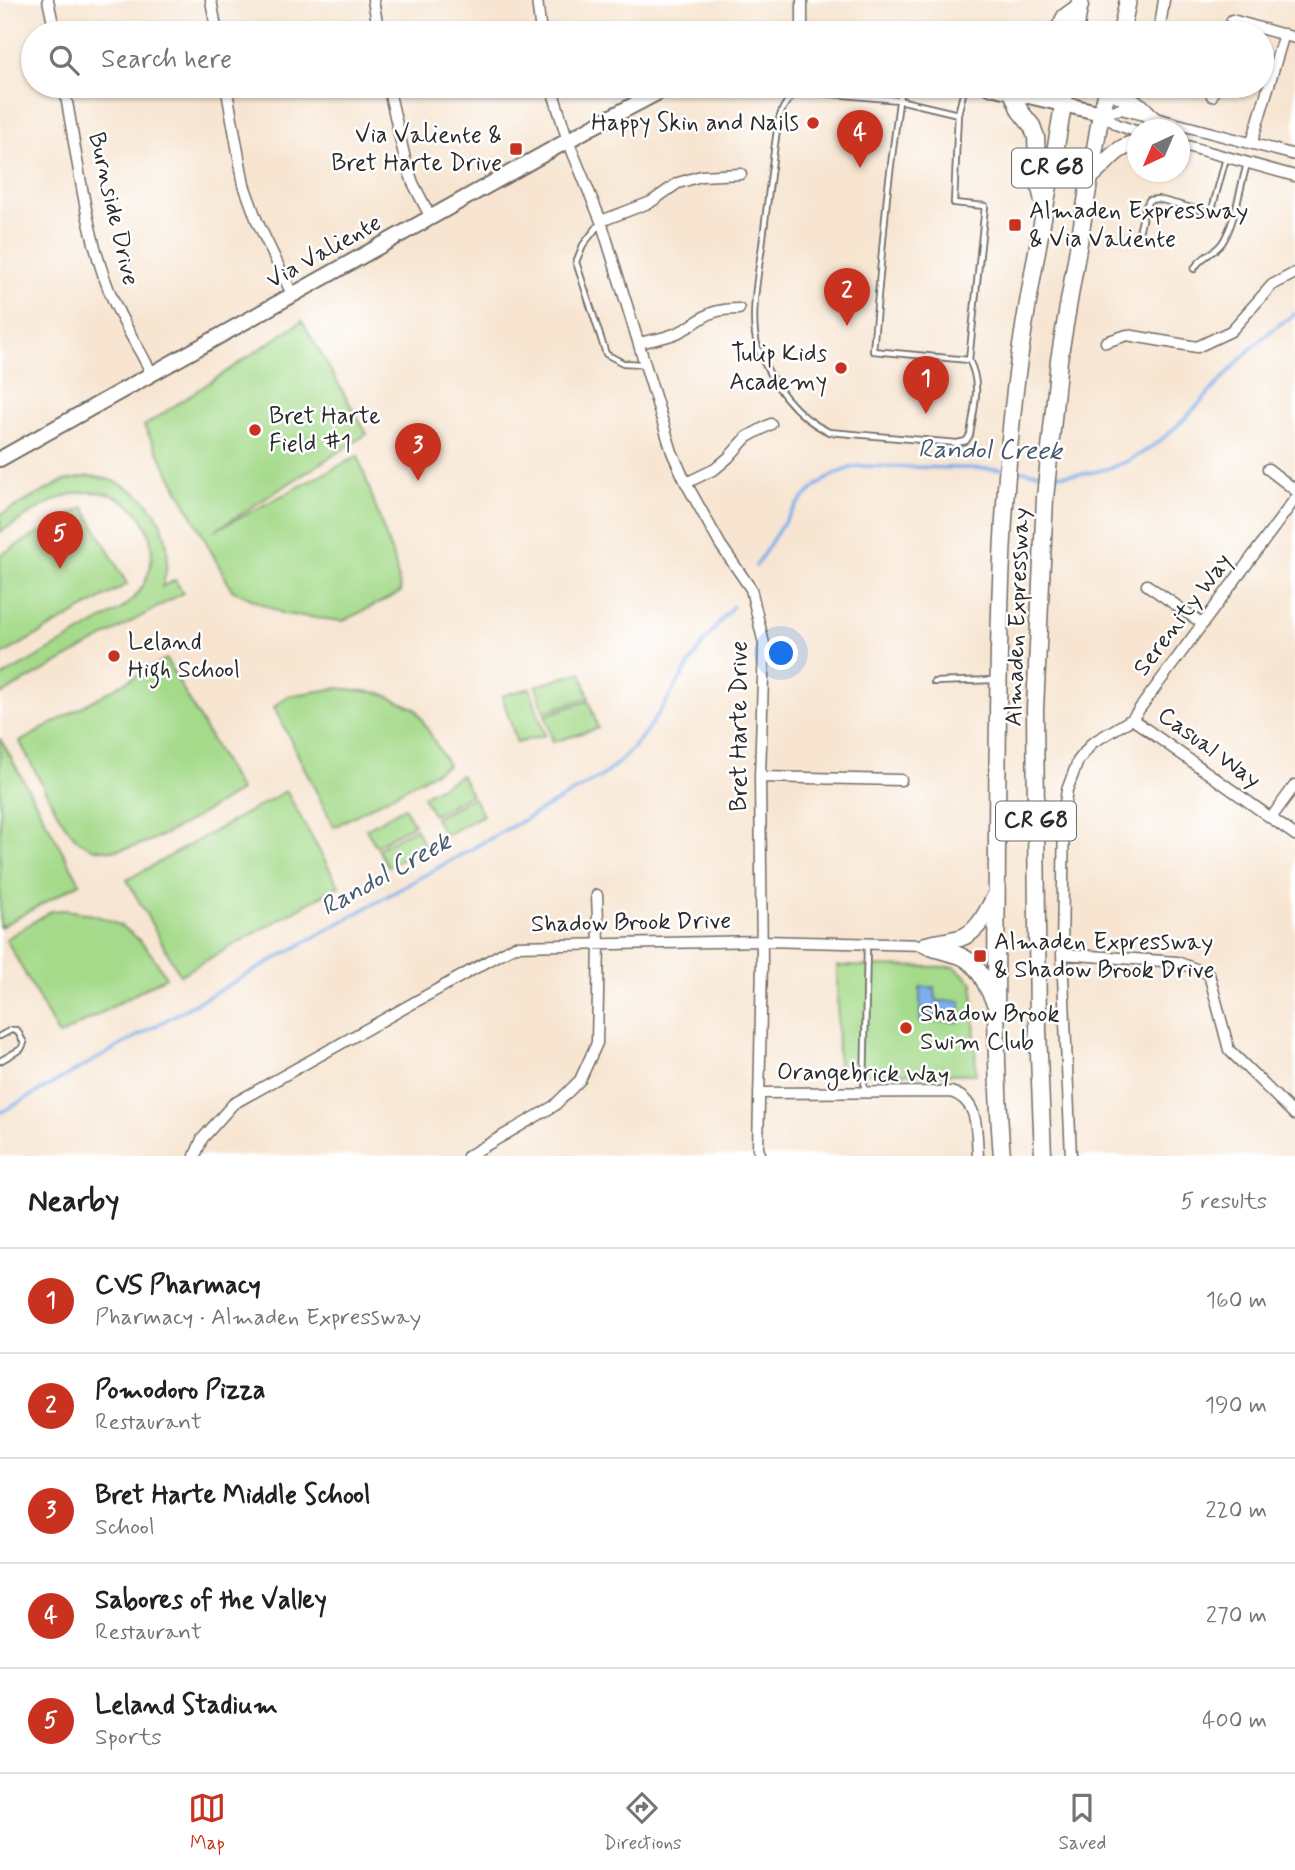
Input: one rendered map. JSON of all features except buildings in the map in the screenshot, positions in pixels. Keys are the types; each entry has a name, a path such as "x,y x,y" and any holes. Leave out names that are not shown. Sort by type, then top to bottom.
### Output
{"main road":[{"path":"1124,21 1128,0"},
{"path":"1063,21 1080,3"},
{"path":"1077,21 1080,3"},
{"path":"1015,98 1036,137 1038,180 1045,209"},
{"name":"Almaden Expressway","path":"1002,1156 998,1113 999,602 1006,484 1016,386 1064,98"},
{"name":"Almaden Expressway","path":"1043,1156 1038,1030 1035,709 1046,487 1059,360 1105,98"},
{"path":"1126,98 1151,117"},
{"path":"1090,177 1117,151 1127,146"},
{"path":"926,945 960,938 971,932 981,922 997,894"},
{"path":"926,945 963,957 971,963 981,972 998,1009"}],"street":[{"path":"48,0 52,21"},
{"path":"211,0 215,21"},
{"path":"373,0 377,21"},
{"path":"537,0 540,21"},
{"path":"802,0 802,21"},
{"path":"1161,21 1164,0"},
{"path":"1274,31 1295,38"},
{"path":"1274,68 1284,34"},
{"name":"Burnside Drive","path":"66,98 91,230 113,301 152,374"},
{"path":"228,98 244,185 257,221 293,296"},
{"path":"391,98 413,183 431,218"},
{"name":"Bret Harte Drive","path":"555,98 568,141 601,221 672,452 686,484 720,544 751,589 764,644 760,777 762,941 758,1149 761,1156"},
{"name":"Via Valiente","path":"0,460 648,98"},
{"path":"1036,98 1101,113 1121,109 1295,155"},
{"path":"1252,142 1265,98"},
{"path":"1101,113 1127,128"},
{"path":"1190,147 1295,176"},
{"path":"601,221 651,202 678,183 701,176 741,173"},
{"path":"1106,342 1127,335 1197,347 1231,331 1272,285 1295,273"},
{"path":"639,343 680,332 709,312 739,309"},
{"path":"686,484 715,468 747,437 771,424"},
{"path":"1268,470 1295,490"},
{"name":"Serenity Way","path":"1062,954 1064,808 1078,761 1093,743 1132,719 1295,499"},
{"path":"1147,585 1203,624"},
{"name":"Casual Way","path":"1132,719 1295,835"},
{"path":"760,777 901,780"},
{"path":"1271,818 1295,785"},
{"path":"468,1156 554,1106 580,1080 597,1043 597,895"},
{"name":"Shadow Brook Drive","path":"195,1156 202,1139 233,1104 515,946 762,941 926,945"},
{"path":"1071,1156 1062,954 1177,962 1209,974 1229,1050 1295,1115"},
{"name":"Orangebrick Way","path":"759,1093 951,1092 966,1099 974,1112 978,1156"}],"lane":[{"path":"789,98 782,107 778,123 754,303 757,346 784,396 818,427 829,432 957,443 966,441 970,435 977,388 976,374 969,360 985,206 954,203 958,114 962,98"},
{"path":"883,98 958,114"},
{"path":"899,100 873,351 969,360"},
{"path":"1137,242 1149,200 1157,199 1211,213 1226,157"},
{"path":"1194,269 1198,261 1216,250 1227,233 1247,163"},
{"path":"601,221 578,254 576,262 606,354 623,363 644,364"},
{"path":"934,682 998,680"},
{"path":"864,1092 867,944"},
{"path":"0,1036 10,1030 17,1030 24,1043 21,1049 0,1061"}],"green space":[{"path":"302,321 367,434 214,531 358,456 395,563 401,592 343,621 284,614 232,590 144,426"},
{"path":"90,476 111,480 128,488 155,512 163,528 167,546 167,566 162,587 175,580 183,593 0,695 0,678 120,610 137,594 148,576 152,556 150,536 142,519 129,504 111,495 88,492 65,496 0,532 0,515 63,481"},
{"path":"84,507 127,584 0,656 0,555"},
{"path":"166,659 240,791 160,836 115,850 95,849 78,840 63,821 20,742"},
{"path":"581,672 589,698 544,712 536,686"},
{"path":"338,688 381,693 416,709 448,765 334,827 274,707 288,696"},
{"path":"530,688 545,735 517,743 502,696"},
{"path":"589,701 598,728 553,742 545,715"},
{"path":"0,738 80,883 0,927"},
{"path":"461,775 471,794 433,815 423,796"},
{"path":"286,791 339,886 180,975 127,880"},
{"path":"473,797 483,815 445,836 435,818"},
{"path":"404,807 414,824 376,846 366,829"},
{"path":"415,828 425,846 388,867 378,849"},
{"path":"62,910 97,916 124,928 146,948 166,977 59,1036 6,939 51,911"},
{"name":"Shadow Brook Swim Club","path":"837,966 955,967 973,983 976,1074 838,1073"}],"water":[{"path":"920,987 934,987 937,1001 961,1001 961,1022 920,1023"}],"waterway":[{"name":"Randol Creek","path":"1051,474 1092,472 1128,461 1159,442 1265,336 1295,314"},
{"name":"Randol Creek","path":"756,566 798,504 810,491 841,471 859,466 1002,469"},
{"name":"Randol Creek","path":"1013,470 1043,473"},
{"name":"Randol Creek","path":"0,1113 602,776 641,738 701,647 733,606"}],"place":[{"name":"Happy Skin and Nails","path":"813,123"},
{"name":"Via Valiente & Bret Harte Drive","path":"516,149"},
{"name":"Sabores of the Valley","path":"860,168"},
{"name":"Almaden Expressway & Via Valiente","path":"1015,225"},
{"name":"Pomodoro Pizza","path":"847,326"},
{"name":"Tulip Kids Academy","path":"841,368"},
{"name":"CVS Pharmacy","path":"926,414"},
{"name":"Bret Harte Field #1","path":"255,430"},
{"name":"Bret Harte Middle School","path":"418,481"},
{"name":"Leland Stadium","path":"60,569"},
{"name":"Leland High School","path":"114,656"},
{"name":"Almaden Expressway & Shadow Brook Drive","path":"980,956"},
{"name":"Shadow Brook Swim Club","path":"906,1028"}]}
